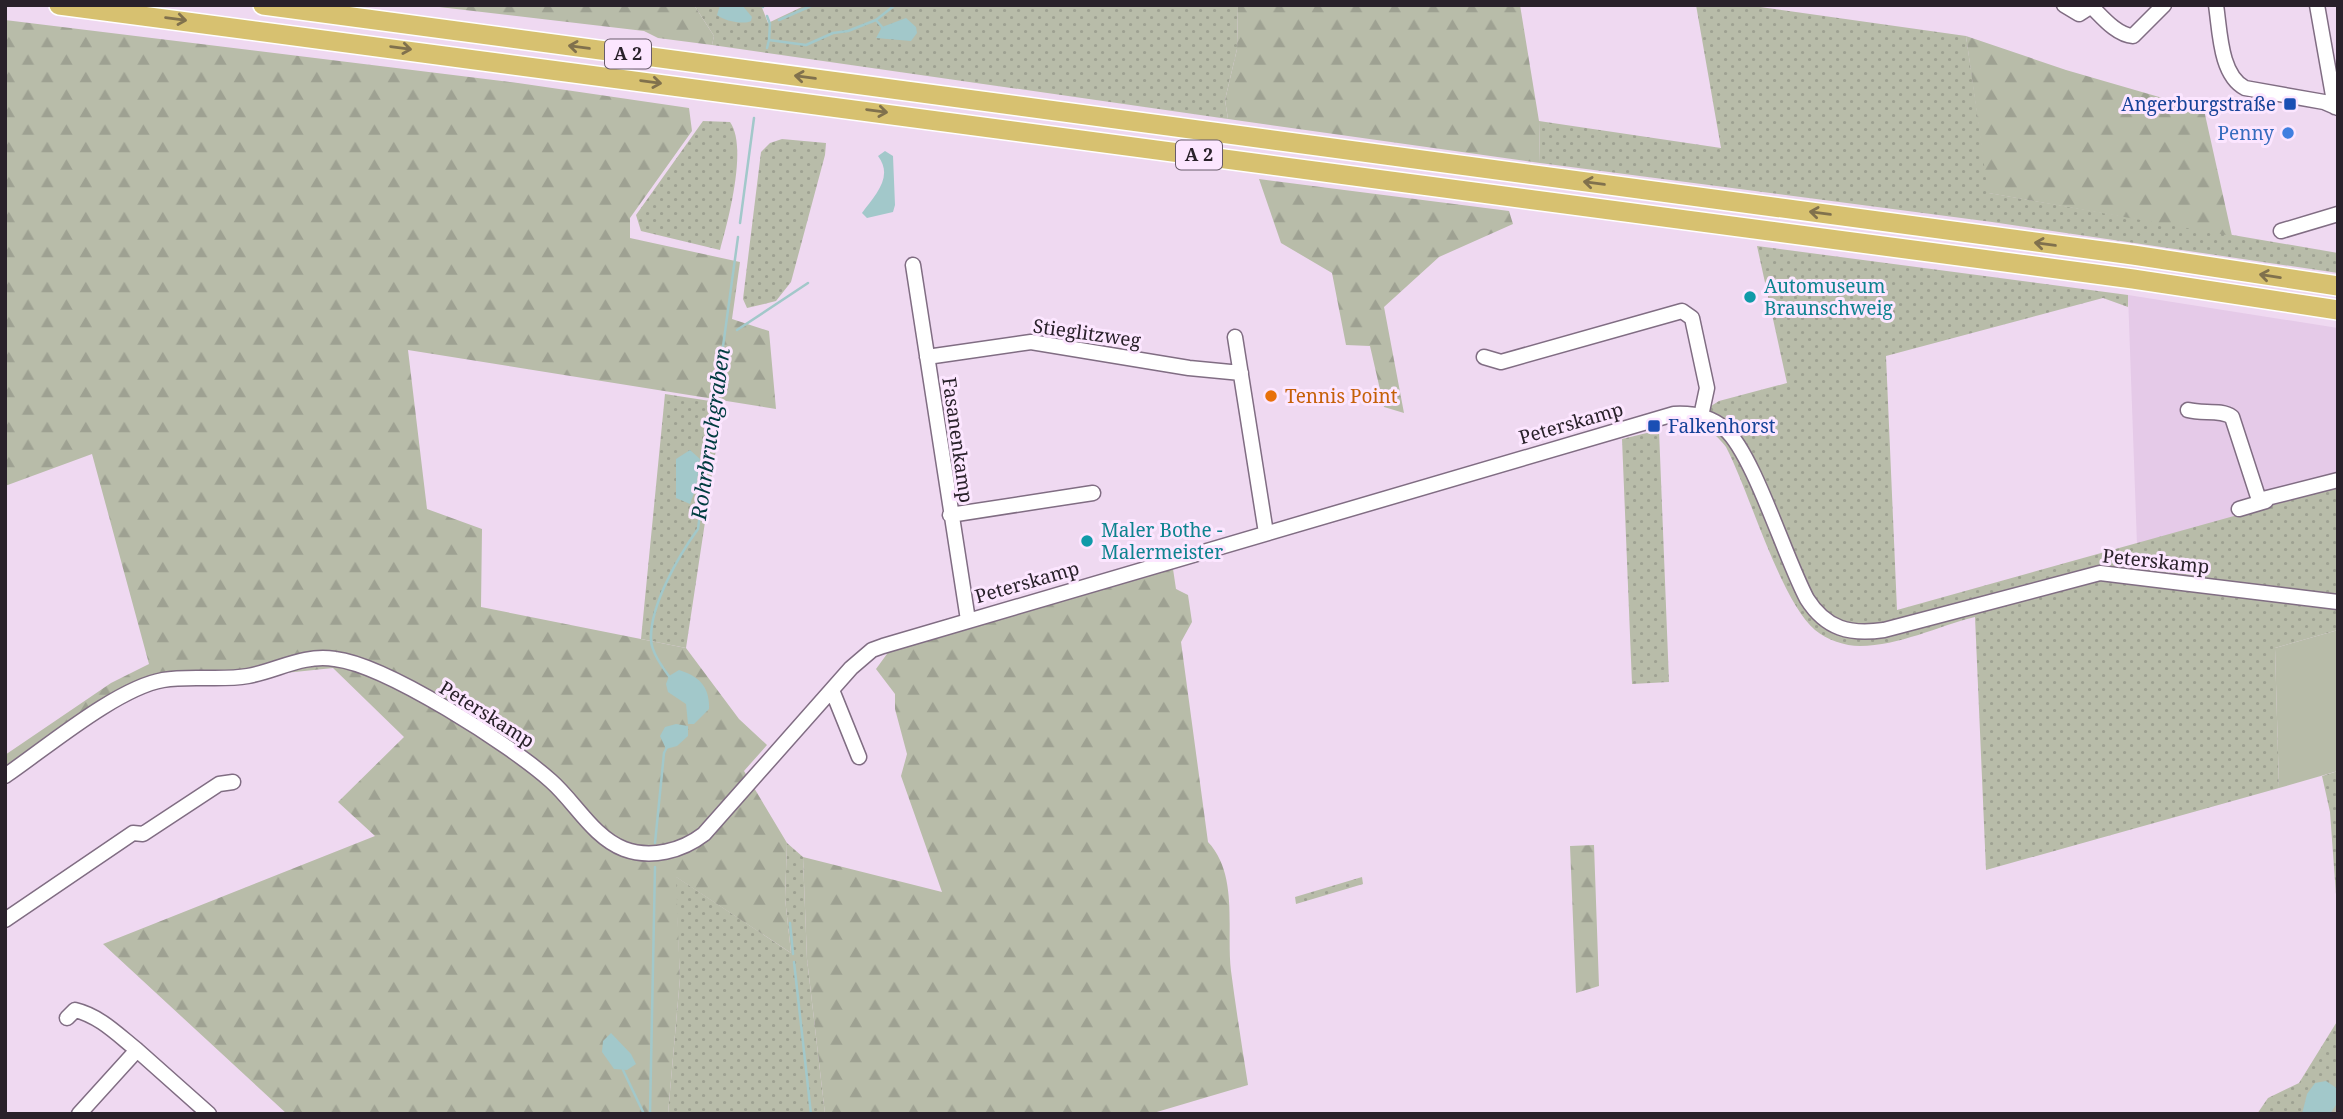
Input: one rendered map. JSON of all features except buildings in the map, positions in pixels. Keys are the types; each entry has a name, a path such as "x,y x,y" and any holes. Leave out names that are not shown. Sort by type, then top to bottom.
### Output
{"highway":[{"name":"A 2","path":"59,5 2133,279 2338,310"},
{"name":"A 2","path":"263,5 2092,250 2338,286"}],"street":[{"path":"2064,5 2075,14 2083,14 2093,6 2112,27 2128,36 2133,36 2164,5"},
{"path":"2216,5 2226,60 2235,82 2245,88 2336,107 2317,5"},
{"path":"2281,231 2338,214"},
{"name":"Fasanenkamp","path":"913,265 968,620"},
{"path":"1484,358 1501,362 1682,311 1692,318 1706,382 1700,416"},
{"path":"1235,337 1266,533"},
{"name":"Stieglitzweg","path":"927,357 1031,342 1189,368 1241,373"},
{"path":"2188,410 2200,414 2227,414 2232,417 2256,498 2266,501"},
{"name":"Peterskamp","path":"5,776 91,717 149,684 170,679 244,676 296,660 334,658 373,669 461,719 537,769 607,839 624,849 653,853 680,849 704,834 832,690 872,650 1655,418 1681,414 1700,416 1721,426 1737,443 1807,599 1816,612 1838,629 1858,632 1884,629 2100,573 2338,602"},
{"path":"2239,509 2338,480"},
{"path":"950,515 1093,493"},
{"path":"832,690 859,757"},
{"path":"5,920 133,833 143,834 219,784 233,782"},
{"path":"67,1018 75,1010 99,1019 209,1114"},
{"path":"79,1114 137,1050"}],"shaded area":[{"path":"720,5 742,5 752,17 751,21 729,21 720,17 717,15"},
{"path":"906,18 916,27 917,33 911,41 876,38 882,27"},
{"path":"885,151 893,156 895,205 893,212 867,218 862,213 881,186 884,171 878,156"},
{"path":"2128,295 2338,328 2338,487 2137,545"},
{"path":"690,450 700,459 696,488 690,504 676,498 676,459"},
{"path":"679,670 698,679 708,694 709,709 694,724 688,724 686,704 668,692 666,684 669,676"},
{"path":"676,724 688,726 688,736 677,746 666,749 660,736 665,727"},
{"path":"611,1033 631,1054 636,1064 627,1070 614,1069 602,1052 603,1041"},
{"path":"2326,1081 2338,1089 2338,1102 2330,1114 2302,1114 2307,1094 2315,1083"}],"green space":[{"path":"422,5 694,5 714,36 712,45 658,38 644,31"},
{"path":"694,5 761,5 768,23 806,5 1238,5 1237,49 1225,100 1228,119 712,45 714,36"},
{"path":"1238,5 1520,5 1539,121 1540,163 1228,119 1225,100 1237,49"},
{"path":"1696,5 1746,5 1966,36 1989,193 2338,253 2338,273 1992,222 1540,163 1539,121 1721,148"},
{"path":"5,20 518,83 689,108 692,131 630,218 630,238 740,262 732,319 769,331 776,409 408,350 427,509 482,529 481,607 686,648 739,719 767,745 744,771 787,843 785,898 791,953 676,877 680,978 668,1114 287,1114 103,944 375,836 338,802 404,737 333,668 237,678 220,672 191,671 156,675 5,769 5,755 111,683 149,664 92,454 5,486"},
{"path":"1966,36 2066,70 2204,110 2232,236 1988,193"},
{"path":"703,121 730,122 737,148 735,185 720,250 641,231 636,215"},
{"path":"782,139 826,143 825,155 791,282 776,301 747,308 743,299 761,152 770,143"},
{"path":"1259,179 1509,211 1513,224 1439,257 1384,307 1404,413 1384,407 1370,346 1346,345 1332,273 1281,243"},
{"path":"1757,246 2128,295 2128,307 2103,298 1886,356 1897,610 2338,487 2338,630 2275,648 2279,788 1986,870 1975,617 1875,645 1848,645 1820,634 1802,615 1790,595 1726,447 1707,430 1682,424 1719,401 1787,383"},
{"path":"665,394 723,403 686,648 641,639"},
{"path":"1659,430 1669,682 1632,684 1622,439"},
{"path":"1173,569 1176,589 1188,595 1192,622 1181,642 1208,842 1218,855 1228,887 1231,971 1248,1085 1150,1114 825,1114 807,959 803,857 942,892 901,776 907,754 895,709 895,694 876,669 892,647"},
{"path":"2338,630 2338,771 2279,788 2275,648"},
{"path":"2338,771 2338,922 2330,812 2322,776"},
{"path":"787,843 803,857 807,959 825,1114 668,1114 680,978 675,876 791,953 785,898"},
{"path":"1594,845 1599,986 1576,993 1570,846"},
{"path":"1362,877 1363,884 1296,904 1295,897"},
{"path":"2338,1020 2338,1114 2257,1114 2268,1098 2299,1083"}],"waterway":[{"path":"779,20 813,5"},
{"name":"Rohrbruchgraben","path":"767,48 769,40 806,45 833,33 848,31 876,20 895,5"},
{"path":"767,16 770,24 769,40"},
{"path":"876,20 882,27"},
{"name":"Rohrbruchgraben","path":"740,223 754,118"},
{"name":"Rohrbruchgraben","path":"671,679 653,649 652,626 667,581 698,529 738,237"},
{"path":"737,330 808,283"},
{"name":"Rohrbruchgraben","path":"655,843 664,753 667,747"},
{"name":"Rohrbruchgraben","path":"650,1114 655,867"},
{"path":"790,923 793,954"},
{"path":"794,962 811,1114"},
{"path":"623,1070 644,1114"}],"place":[{"name":"Angerburgstraße","path":"2290,104"},
{"name":"Penny","path":"2288,133"},
{"name":"Automuseum Braunschweig","path":"1750,297"},
{"name":"Tennis Point","path":"1271,396"},
{"name":"Falkenhorst","path":"1654,426"},
{"name":"Maler Bothe - Malermeister","path":"1087,541"}]}
